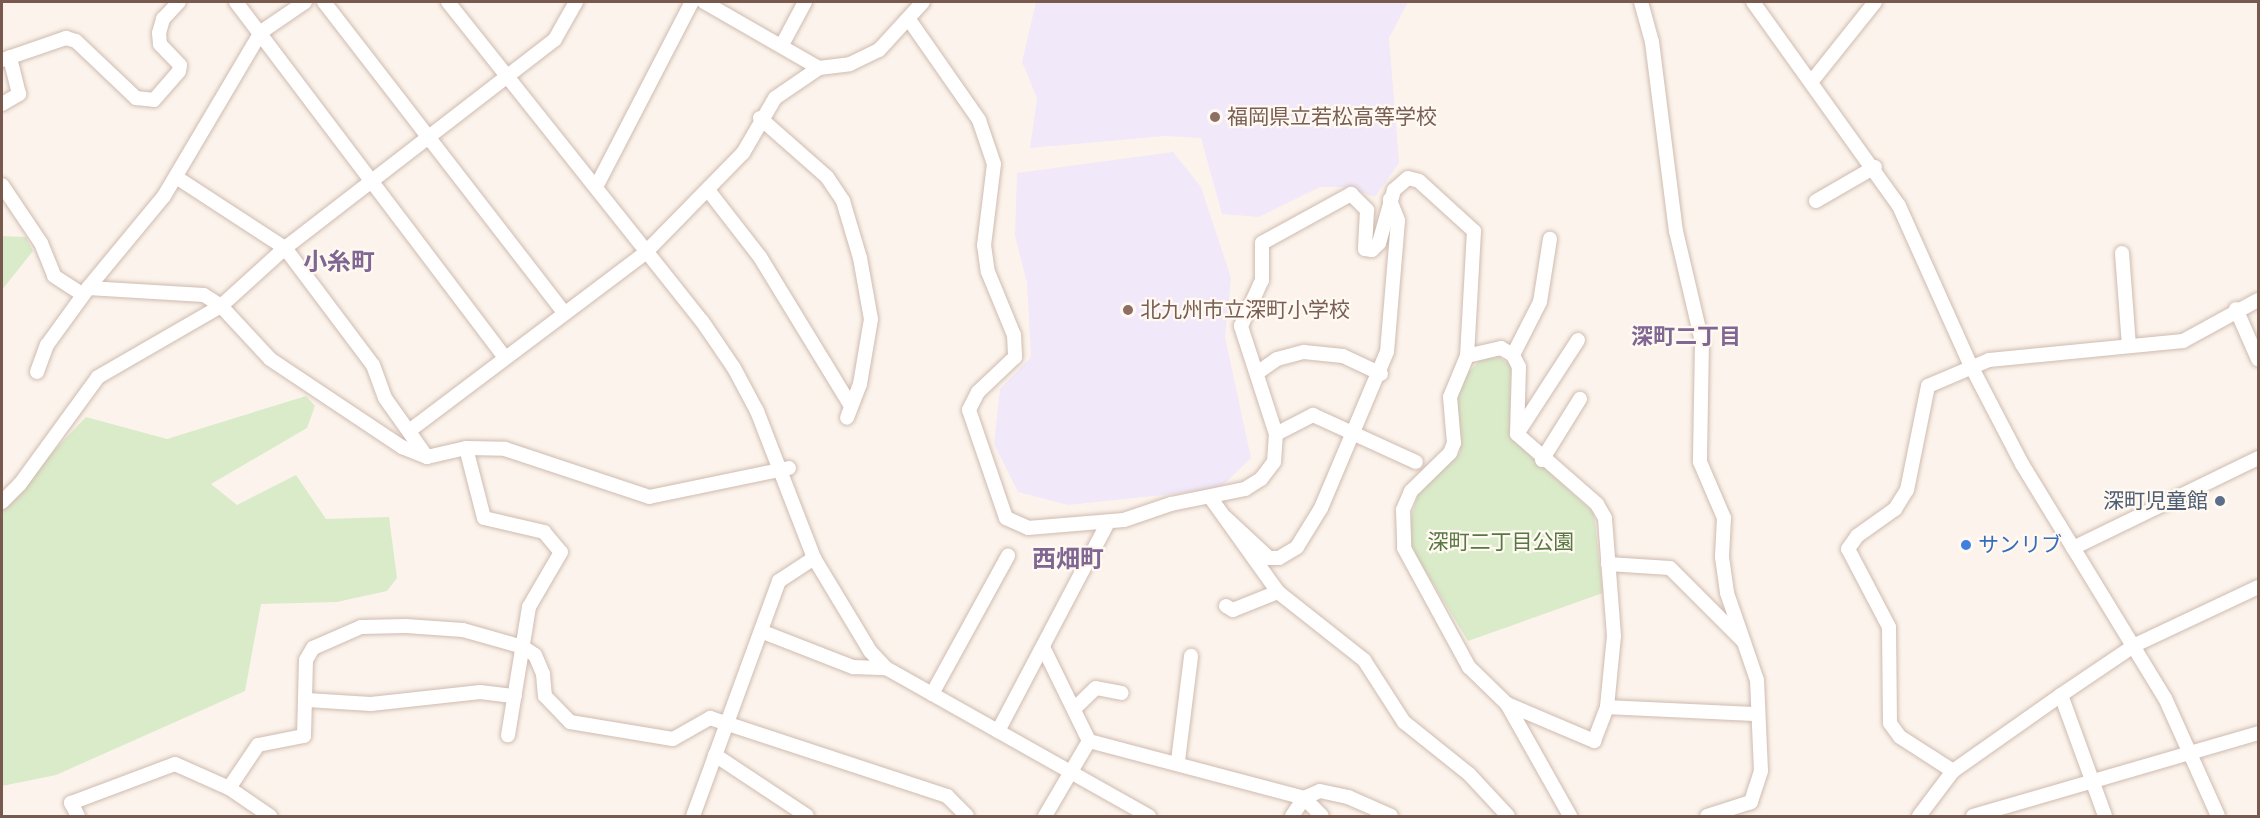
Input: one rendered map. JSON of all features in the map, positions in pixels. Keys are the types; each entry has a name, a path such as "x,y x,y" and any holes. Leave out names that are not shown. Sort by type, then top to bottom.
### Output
{"street":[{"path":"2,104 19,94 6,59 66,38 76,41 136,98 154,100 179,72 180,64 160,44 159,33 163,19 179,2"},
{"path":"236,2 261,32 505,358"},
{"path":"37,372 47,345 85,291 176,177 261,32 304,2"},
{"path":"324,2 564,313"},
{"path":"448,2 596,187 734,368 784,469 814,558 870,651 886,668 1149,816"},
{"path":"2,502 20,484 98,377 221,306 285,248 555,39 576,2"},
{"path":"596,187 692,2"},
{"path":"704,2 783,43 819,68"},
{"path":"783,43 806,2"},
{"path":"409,431 645,253 743,153 760,118 775,98 819,68 850,64 879,50 910,21 923,2"},
{"path":"1641,2 1652,42 1676,231 1702,342 1700,462 1724,518 1722,557 1727,593 1748,646 1758,714 1761,771 1751,802 1707,816"},
{"path":"1753,2 1875,167 1917,241 1971,366 2073,548 2135,645 2218,816"},
{"path":"1812,81 1875,2"},
{"path":"910,21 979,120 994,164 984,245 988,272 1014,335 1015,357 978,393 969,410 992,488 1006,518 1028,528 1108,522 1210,497 1261,480 1274,462 1276,434 1241,326 1262,280 1262,243 1351,194 1366,210 1365,249 1372,250 1379,243 1390,200 1400,183 1408,178 1419,181 1474,231 1467,356 1450,397 1454,443 1450,453 1411,491 1403,510 1404,548 1469,668 1507,704 1570,816"},
{"path":"708,190 760,257 849,412 860,384 871,319 868,287 843,201 827,177 760,118"},
{"path":"1816,201 1875,167"},
{"path":"176,177 285,248 373,365 385,398 427,457"},
{"path":"2,185 41,243 54,276 85,291 204,295 221,306 270,359 402,447 427,457 466,448 505,449 649,497 784,469"},
{"path":"1225,517 1269,558 1280,558 1297,547 1321,508 1382,374 1398,220 1390,200"},
{"path":"1513,355 1540,302 1550,238"},
{"path":"2122,253 2129,346"},
{"path":"1953,771 1900,737 1890,723 1889,627 1848,549 1857,536 1895,508 1907,490 1928,386 1989,360 2183,341 2236,309 2256,301 2259,288"},
{"path":"2236,309 2259,360"},
{"path":"1516,434 1578,340"},
{"path":"1467,356 1501,348 1513,355 1519,367 1516,434 1542,460 1597,504 1605,518 1614,636 1607,706 1594,741 1507,704"},
{"path":"1257,373 1277,359 1304,352 1343,356 1382,374"},
{"path":"1542,460 1580,399"},
{"path":"1276,434 1313,415 1357,433 1416,462"},
{"path":"466,448 484,518 544,532 561,552 529,607 508,735"},
{"path":"2073,548 2259,458"},
{"path":"1210,497 1278,592 1364,660 1404,722 1469,774 1508,816"},
{"path":"998,731 1044,649 1108,522"},
{"path":"932,694 1008,556"},
{"path":"693,816 779,581 814,558"},
{"path":"1608,564 1670,568 1748,646"},
{"path":"1919,816 1953,771 2135,645 2259,587"},
{"path":"1226,606 1233,610 1278,592"},
{"path":"230,788 258,745 304,736 307,700 306,660 312,648 361,627 463,630 523,647 535,655 545,696 570,722 673,739 710,718 947,796 967,816"},
{"path":"762,632 853,667 886,668"},
{"path":"1044,649 1089,741"},
{"path":"1178,761 1191,656"},
{"path":"1074,709 1096,688 1122,693"},
{"path":"307,700 371,704 480,692 515,696"},
{"path":"2061,695 2105,816"},
{"path":"1607,706 1758,714"},
{"path":"1973,816 2259,733"},
{"path":"1089,741 1178,761 1304,798 1322,816"},
{"path":"1045,816 1089,741"},
{"path":"715,755 807,816"},
{"path":"73,815 71,803 175,764 230,788 270,816"},
{"path":"1292,816 1304,798 1320,791 1348,797 1391,816"}],"shaded area":[{"name":"福岡県立若松高等学校","path":"1036,2 1408,2 1389,38 1399,163 1375,197 1345,187 1320,187 1259,217 1222,214 1201,138 1165,136 1030,148 1037,98 1022,62"},
{"name":"北九州市立深町小学校","path":"1173,152 1201,187 1231,278 1225,337 1251,458 1219,489 1068,505 1018,492 994,444 1000,389 1031,357 1027,283 1015,236 1017,173"}],"green space":[{"path":"2,236 26,237 33,251 2,290"},
{"name":"深町二丁目公園","path":"1497,356 1511,365 1510,437 1594,513 1603,593 1468,641 1410,546 1409,524 1418,495 1460,453 1457,394 1467,374 1479,361"},
{"path":"306,396 315,406 307,428 211,484 237,505 296,475 326,519 389,517 397,578 387,591 337,602 261,604 245,691 56,775 2,786 2,505 86,417 167,439"}],"place":[{"name":"福岡県立若松高等学校","path":"1215,117"},
{"name":"北九州市立深町小学校","path":"1128,310"},
{"name":"深町児童館","path":"2220,501"},
{"name":"サンリブ","path":"1966,545"}],"district":[{"name":"小糸町","path":"339,262"},
{"name":"深町二丁目","path":"1686,337"},
{"name":"西畑町","path":"1068,559"}]}
